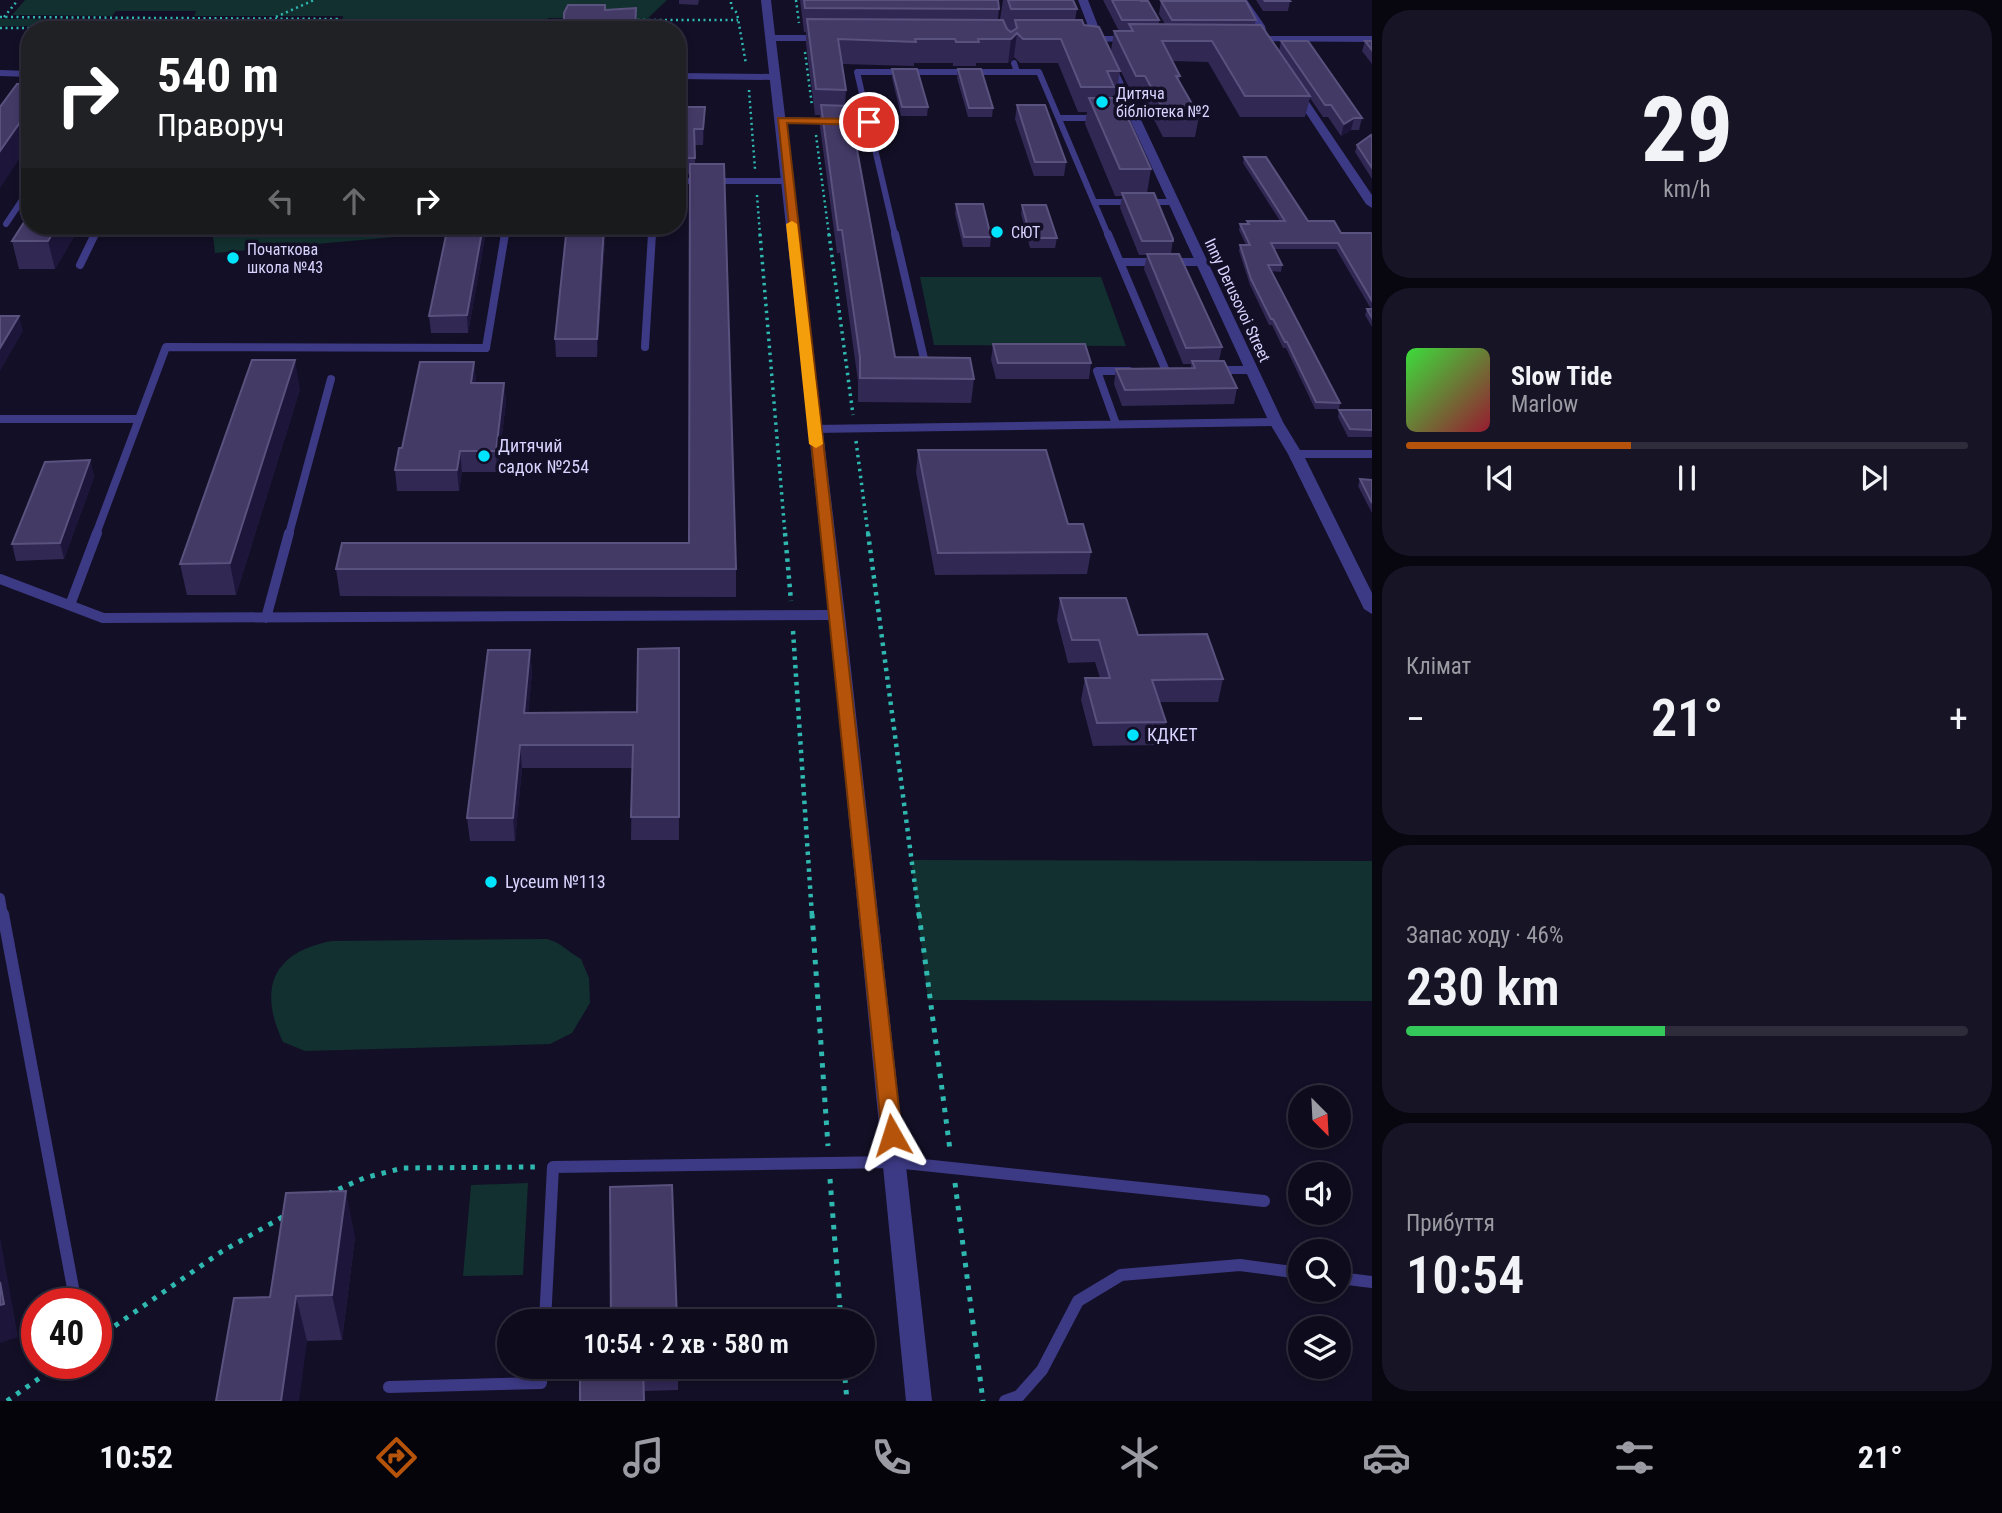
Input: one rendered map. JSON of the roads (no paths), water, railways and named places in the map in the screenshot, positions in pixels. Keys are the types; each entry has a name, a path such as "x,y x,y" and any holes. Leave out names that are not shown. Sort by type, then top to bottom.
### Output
{"street":[{"path":"766,0 837,615 919,1401"},
{"name":"Inny Derusovoi Street","path":"1083,0 1128,118 1174,202 1276,422 1295,454 1372,609"},
{"path":"1242,0 1260,26 1262,38 1276,61"},
{"path":"770,38 842,38"},
{"path":"1234,39 1372,38"},
{"path":"1071,39 1153,39"},
{"path":"1291,83 1372,204"},
{"path":"1295,454 1372,454"}],"lane":[{"path":"1014,63 1017,72"},
{"path":"925,363 857,72 1039,72 1166,371"},
{"path":"0,73 21,74"},
{"path":"686,76 775,76"},
{"path":"1059,118 1109,118"},
{"path":"781,120 869,122"},
{"path":"686,181 787,181"},
{"path":"6,225 21,202"},
{"path":"1095,202 1174,202"},
{"path":"80,265 95,235"},
{"path":"70,605 166,347 486,348 505,235"},
{"path":"645,347 651,235"},
{"path":"1120,262 1201,262"},
{"path":"1152,371 1178,370"},
{"path":"1203,370 1252,370"},
{"path":"1116,425 1097,371 1139,371"},
{"path":"266,618 331,379"},
{"path":"0,419 139,419"},
{"path":"814,429 1276,422"},
{"path":"0,579 103,618 837,615"},
{"path":"0,898 73,1288"},
{"path":"546,1309 553,1167 895,1162 1264,1202"},
{"path":"1005,1401 1019,1396 1042,1370 1078,1301 1121,1275 1240,1265 1288,1271"},
{"path":"1351,1279 1372,1282"},
{"path":"389,1387 541,1383 541,1379"}],"place":[{"name":"Дитяча бібліотека №2","path":"1102,102"},
{"name":"СЮТ","path":"997,232"},
{"name":"Початкова школа №43","path":"233,258"},
{"name":"Дитячий садок №254","path":"484,456"},
{"name":"КДКЕТ","path":"1133,735"},
{"name":"Lyceum №113","path":"491,882"}]}
